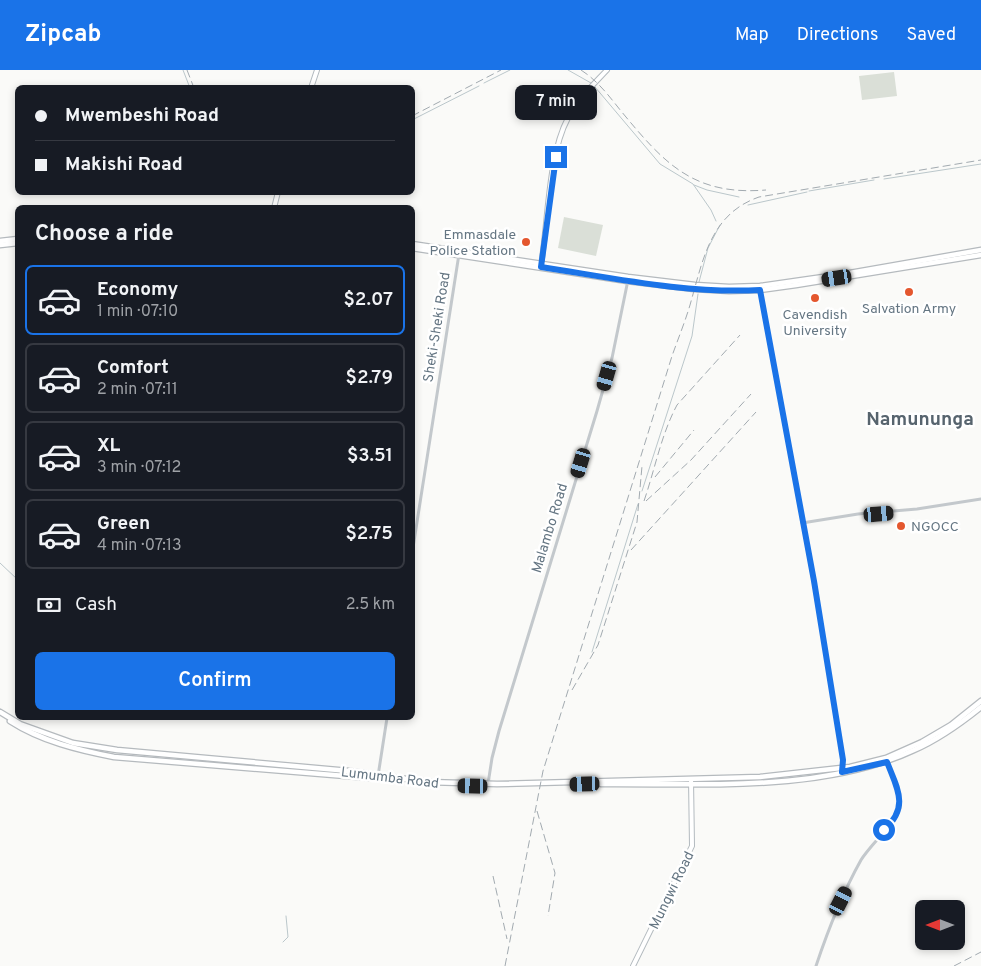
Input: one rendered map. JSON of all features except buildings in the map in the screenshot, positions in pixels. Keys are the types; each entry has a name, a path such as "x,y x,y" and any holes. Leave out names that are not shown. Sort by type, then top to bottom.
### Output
{"main road":[{"path":"312,85 317,70"},
{"path":"541,265 554,168 563,129 582,97 607,70"},
{"path":"0,241 15,239"},
{"path":"0,245 15,244"},
{"path":"415,245 459,253"},
{"path":"415,248 459,253 628,279 706,286 760,288 981,255"},
{"path":"760,288 981,250"},
{"name":"Lumumba Road","path":"886,760 940,733 981,701"},
{"name":"Lumumba Road","path":"0,713 38,732 81,744 117,750 428,782 488,785 692,781 760,778 842,770 886,760 916,750 948,733 981,707"},
{"name":"Mungwi Road","path":"634,966 692,846 692,781"}],"street":[{"name":"Sheki-Sheki Road","path":"415,535 459,253"},
{"name":"Malambo Road","path":"488,785 499,731 612,358 628,279"},
{"path":"760,288 843,760 842,770"},
{"path":"802,522 853,515 917,510 981,499"},
{"path":"378,777 387,720"},
{"path":"816,966 836,910 861,861 876,838 898,813 900,807 899,795 886,760"}],"shaded area":[{"path":"894,72 897,96 862,100 859,76"},
{"path":"564,217 603,225 596,256 558,248"}],"waterway":[{"path":"183,70 189,85"},
{"path":"484,83 510,70"},
{"path":"568,70 591,83"},
{"path":"415,118 479,86"},
{"path":"595,87 660,164 693,184 711,210 716,221"},
{"path":"884,179 981,164"},
{"path":"809,191 874,180"},
{"path":"694,185 739,197"},
{"path":"748,205 807,192"},
{"path":"699,282 708,248 720,225"},
{"path":"642,491 692,336 698,294"},
{"path":"592,652 638,504"},
{"path":"0,563 15,577"},
{"path":"283,942 288,937 286,916"}],"railway":[{"path":"187,70 193,85"},
{"path":"415,114 501,70"},
{"path":"581,70 603,89 652,146 682,172 699,181 719,188 766,190"},
{"path":"505,966 543,771 672,356 711,240 729,215 742,205 759,197 981,160"},
{"path":"644,501 662,440 677,405 740,335"},
{"path":"646,501 691,460 751,394"},
{"path":"631,550 756,412"},
{"path":"655,477 694,430"},
{"path":"572,690 598,645 637,522 642,466"},
{"path":"537,811 555,873 548,916"},
{"path":"493,876 507,939"},
{"path":"954,966 981,952"}],"place":[{"name":"Emmasdale Police Station","path":"526,242"},
{"name":"Salvation Army","path":"909,292"},
{"name":"Cavendish University","path":"815,298"},
{"name":"NGOCC","path":"901,526"}],"district":[{"name":"Namununga","path":"920,418"}],"route":[{"path":"556,157 541,267 680,288 738,291 760,290 766,314 814,581 843,760 842,772 887,762 899,795 900,807 896,817 884,830"}]}
